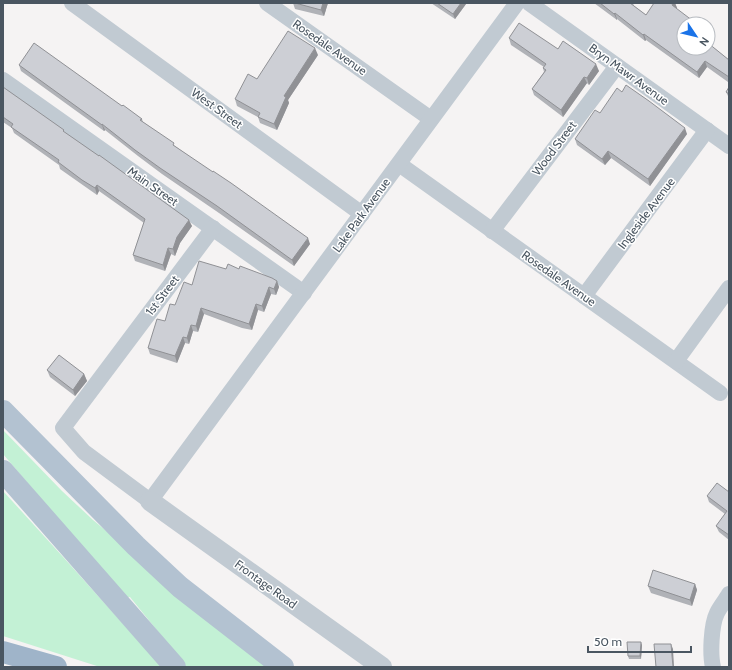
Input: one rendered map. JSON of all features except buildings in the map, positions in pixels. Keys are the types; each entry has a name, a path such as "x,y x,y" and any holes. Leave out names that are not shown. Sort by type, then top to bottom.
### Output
{"highway":[{"path":"3,652 56,667"}],"main road":[{"path":"3,404 9,417 123,533 180,587 283,667"},
{"path":"3,471 175,667"}],"street":[{"name":"West Street","path":"72,3 362,214"},
{"name":"Rosedale Avenue","path":"268,3 431,119"},
{"name":"Lake Park Avenue","path":"150,501 517,3"},
{"name":"Bryn Mawr Avenue","path":"529,3 729,146"},
{"name":"Wood Street","path":"492,231 617,66"},
{"name":"Main Street","path":"3,80 304,293"},
{"name":"Ingleside Avenue","path":"584,296 707,130"},
{"name":"Rosedale Avenue","path":"398,164 720,393"},
{"name":"1st Street","path":"150,501 84,452 63,428 213,228"},
{"path":"676,361 729,288"},
{"name":"Frontage Road","path":"150,501 382,667"},
{"path":"713,667 711,649 716,615 729,594"}],"green space":[{"path":"3,430 62,491 93,520 270,667 100,667 3,636 3,491 142,645 177,655 130,597 125,598 3,454"}]}
